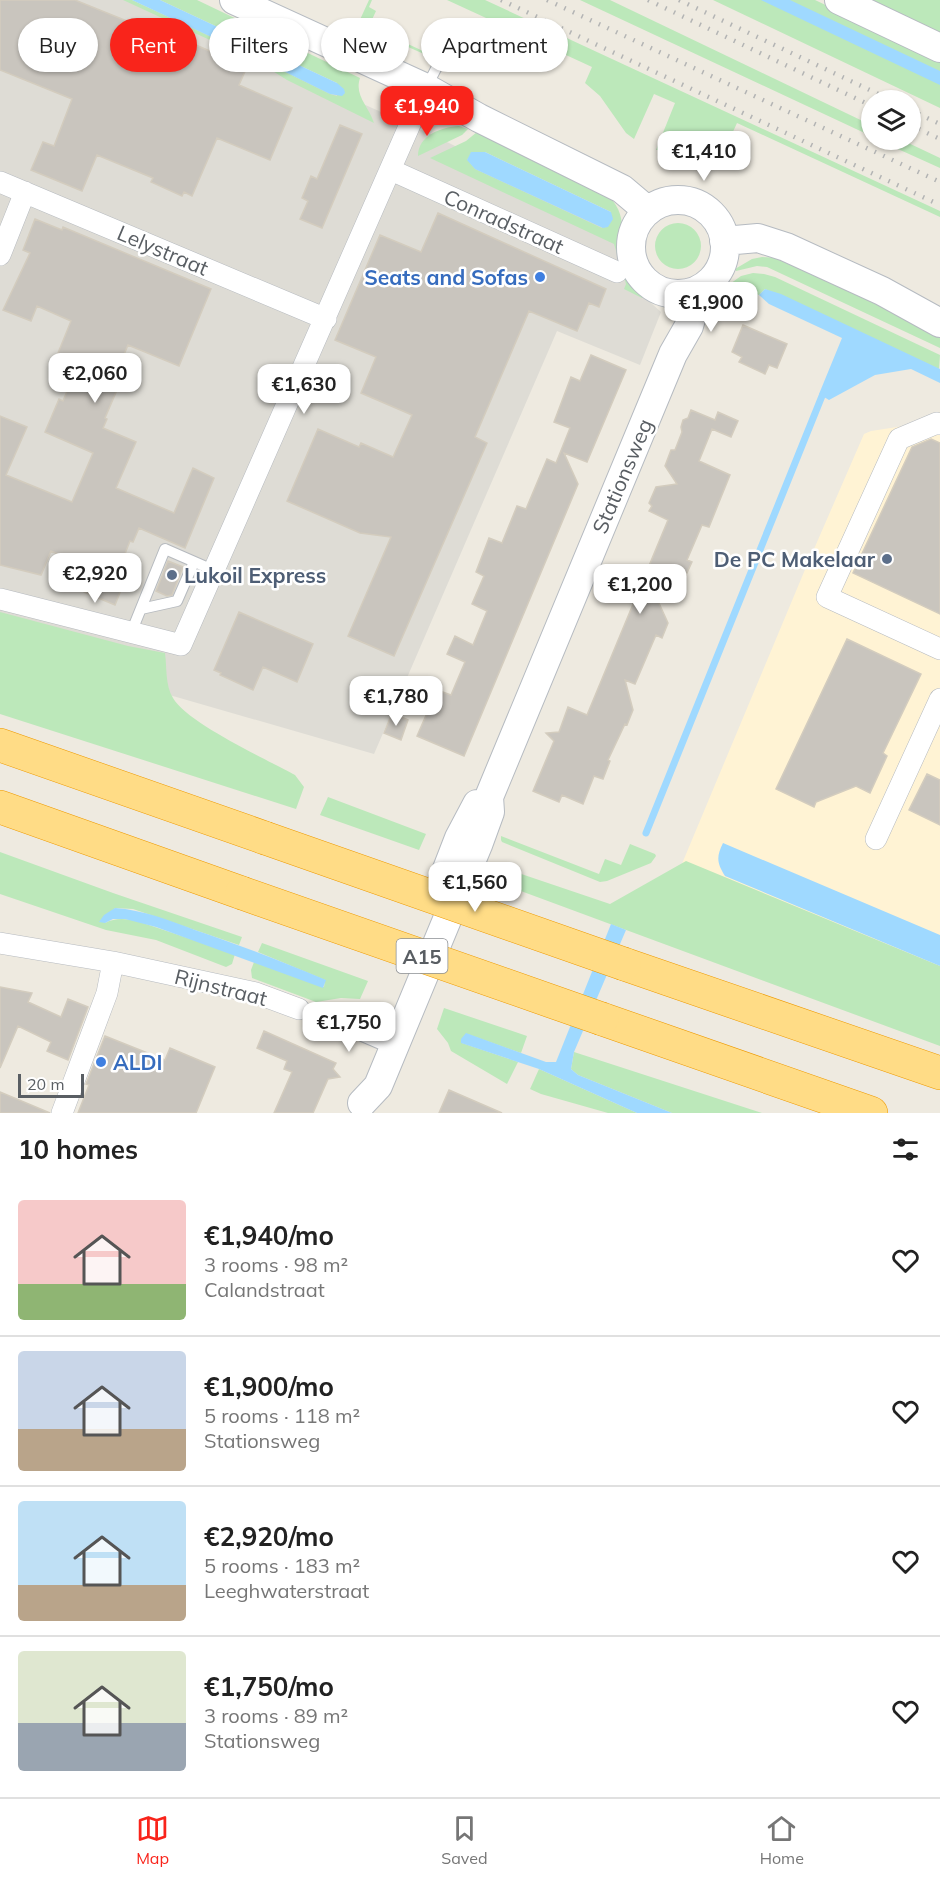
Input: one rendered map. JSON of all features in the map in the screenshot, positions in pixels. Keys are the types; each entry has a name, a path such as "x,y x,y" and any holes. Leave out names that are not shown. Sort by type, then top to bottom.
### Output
{"highway":[{"path":"0,745 940,1073"},
{"name":"A15","path":"0,807 871,1113"}],"street":[{"path":"234,0 426,88 479,118 622,189 648,211"},
{"path":"839,0 940,48"},
{"path":"0,598 181,645 426,88"},
{"name":"Conradstraat","path":"391,170 617,272"},
{"name":"Lelystraat","path":"0,182 326,319"},
{"path":"0,255 25,192"},
{"path":"670,201 687,201 702,207 720,225 724,241 725,251 719,270 699,290 688,293 665,292 650,285 638,272 632,257 633,232 637,224 655,206 670,201"},
{"path":"724,241 758,238 786,247 868,282 940,306"},
{"path":"868,282 940,323"},
{"name":"Stationsweg","path":"360,1108 378,1086 386,1046 459,838 478,803 489,797 673,354 689,326 699,290"},
{"name":"Stationsweg","path":"665,292 673,354"},
{"path":"940,424 937,423 899,439 827,597 940,649"},
{"path":"876,839 940,699"},
{"name":"Rijnstraat","path":"0,944 113,962 256,993 299,1009"},
{"path":"62,1113 107,993 113,962"}],"lane":[{"path":"426,88 434,72"},
{"path":"131,633 165,549 213,570"},
{"path":"141,609 177,601 194,562"},
{"name":"Rijnstraat","path":"299,1009 386,1046"}],"shaded area":[{"path":"0,0 131,0 171,18 110,18 110,72 197,72 197,30 209,35 209,72 292,72 439,138 613,225 630,284 661,312 640,365 557,331 374,754 0,646"},
{"path":"940,412 940,992 671,890 864,434 923,423"}],"green space":[{"path":"123,0 132,0 171,18 162,18"},
{"path":"160,0 197,0 235,18 209,18 209,23"},
{"path":"369,0 372,0 369,7 376,11 373,18 361,18"},
{"path":"447,0 485,0 524,18 486,18"},
{"path":"580,0 610,0 861,120 861,131"},
{"path":"713,0 815,0 940,59 940,108 921,99 921,90 902,90"},
{"path":"863,0 940,0 940,38"},
{"path":"197,30 209,36 209,40 197,34"},
{"path":"568,38 940,211 940,217 737,123 731,136 719,134 664,150 656,150 675,103 654,94 634,139 626,133 600,96 585,83 592,67 568,56"},
{"path":"409,45 421,50 421,53 409,47"},
{"path":"309,54 321,59 321,72 347,72 360,78 360,96 374,123 274,72 285,72 337,96 337,83 309,70"},
{"path":"459,126 468,129 462,135 418,156 419,149 426,138 439,130"},
{"path":"477,132 608,195 620,213 623,256 630,274 646,293 642,298 624,289 626,284 614,244 430,158 466,141","holes":["485,152 611,212 602,228 475,169 467,159"]},
{"path":"921,149 940,158 940,168 900,150"},
{"path":"678,223 694,230 701,246 694,262 678,269 662,262 655,246 662,230"},
{"path":"780,258 940,330 940,348 767,267 757,266 736,271 735,269 752,259"},
{"path":"753,273 775,277 940,355 939,369 765,289 759,295 727,286 741,276"},
{"path":"0,612 128,646 165,653 169,687 173,698 181,708 248,751 295,775 304,787 296,809 0,714"},
{"path":"328,797 426,834 419,850 320,815"},
{"path":"501,836 599,874 605,859 621,865 630,844 656,856 651,863 600,882 502,842"},
{"path":"0,852 242,937 239,945 133,909 115,908 105,923 122,919 140,922 235,954 232,964 226,967 156,940 106,930 0,894"},
{"path":"480,860 610,904 686,861 940,966 940,1046 475,874"},
{"path":"262,943 368,981 360,999 341,998 316,1002 252,978 251,970 254,962 324,987 325,980 258,952"},
{"path":"444,1008 527,1036 521,1053 467,1034 462,1043 518,1062 507,1084 451,1051 437,1029"},
{"path":"574,1052 762,1113 672,1113 578,1075 571,1069"},
{"path":"539,1069 637,1113 608,1113 541,1094 530,1089"}],"water":[{"path":"132,0 160,0 209,23 209,36 197,30 197,18 171,18"},
{"path":"761,0 790,0 940,71 940,85"},
{"path":"309,70 337,83 345,93 342,96 330,94 285,72 309,72"},
{"path":"471,152 485,152 611,212 613,219 608,227 603,228 475,169 467,160"},
{"path":"765,289 781,294 940,369 940,383 911,369 875,375 829,400 819,394 842,338 769,304 759,295"},
{"path":"723,843 940,935 940,966 725,876 718,860"},
{"path":"115,908 166,919 326,980 323,988 156,927 125,919 99,922 104,915"},
{"path":"611,924 626,930 574,1052 571,1069 578,1075 672,1113 637,1113 539,1069 461,1043 466,1033 546,1062 556,1062"}],"building":[{"path":"0,0 75,0 119,18 110,18 110,72 197,72 197,46 209,51 209,72 245,72 239,85 292,108 270,160 217,138 192,196 184,192 182,196 151,182 153,178 97,155 82,191 31,170 43,142 54,146 72,99 0,70"},
{"path":"340,125 362,134 322,228 300,219 308,201 302,198 311,176 317,179"},
{"path":"438,213 606,289 599,307 589,303 577,331 529,311 475,437 487,443 394,656 348,636 391,537 360,533 287,501 318,429 359,447 361,443 393,457 412,415 361,393 376,357 335,340 380,235 421,252"},
{"path":"35,219 62,230 63,227 211,289 179,366 128,345 113,381 120,383 103,428 136,442 116,488 174,513 193,468 214,478 185,548 139,528 133,542 130,541 114,582 123,585 115,605 84,592 93,569 51,551 41,575 0,565 0,416 27,427 6,475 72,502 93,453 45,432 59,399 63,401 79,362 58,353 71,321 37,306 31,321 3,310 30,253 23,250"},
{"path":"743,325 787,344 777,368 769,365 765,374 739,362 742,357 732,352"},
{"path":"591,355 626,370 587,462 564,453 578,484 464,756 417,736 437,690 451,695 465,662 447,654 455,636 473,645 487,611 472,604 484,576 476,572 489,538 502,543 517,506 526,509 547,459 556,463 570,428 554,422 571,377 580,381"},
{"path":"691,410 715,420 718,412 738,421 731,437 712,429 699,461 730,475 709,527 702,525 687,560 692,562 675,599 653,590 668,623 662,638 656,635 635,684 625,680 633,710 608,760 610,761 603,779 594,776 583,804 562,795 559,802 533,791 554,741 546,733 559,732 568,707 587,715 668,520 649,511 652,506 649,503 656,487 677,484 665,466 671,450 675,450 682,432 683,420 688,418"},
{"path":"931,439 940,443 940,614 853,573 912,447"},
{"path":"168,561 183,567 172,595 167,596 156,591"},
{"path":"239,612 313,644 297,682 263,667 253,690 214,670"},
{"path":"847,639 921,674 883,753 887,756 870,793 856,786 816,802 814,807 776,789"},
{"path":"392,713 408,720 401,740 384,733"},
{"path":"927,774 940,780 940,825 909,810"},
{"path":"0,987 32,993 28,1002 61,1017 68,999 88,1007 68,1060 47,1051 51,1042 18,1026 0,1068"},
{"path":"264,1031 336,1063 333,1069 340,1077 328,1079 313,1113 274,1113 292,1072 284,1069 287,1061 257,1048"},
{"path":"105,1036 165,1060 170,1048 215,1067 196,1113 78,1113 89,1085 86,1084"},
{"path":"449,1090 502,1113 439,1113"},
{"path":"0,1092 50,1113 0,1113"}],"waterway":[{"path":"646,833 822,396"}],"railway":[{"path":"501,0 940,205"},
{"path":"547,0 940,182"},
{"path":"648,0 861,101"},
{"path":"679,0 870,90"},
{"path":"921,115 940,124"},
{"path":"921,130 940,139"}],"place":[{"name":"Seats and Sofas","path":"540,277"},
{"name":"De PC Makelaar","path":"887,559"},
{"name":"Lukoil Express","path":"172,575"},
{"name":"ALDI","path":"101,1062"}]}
